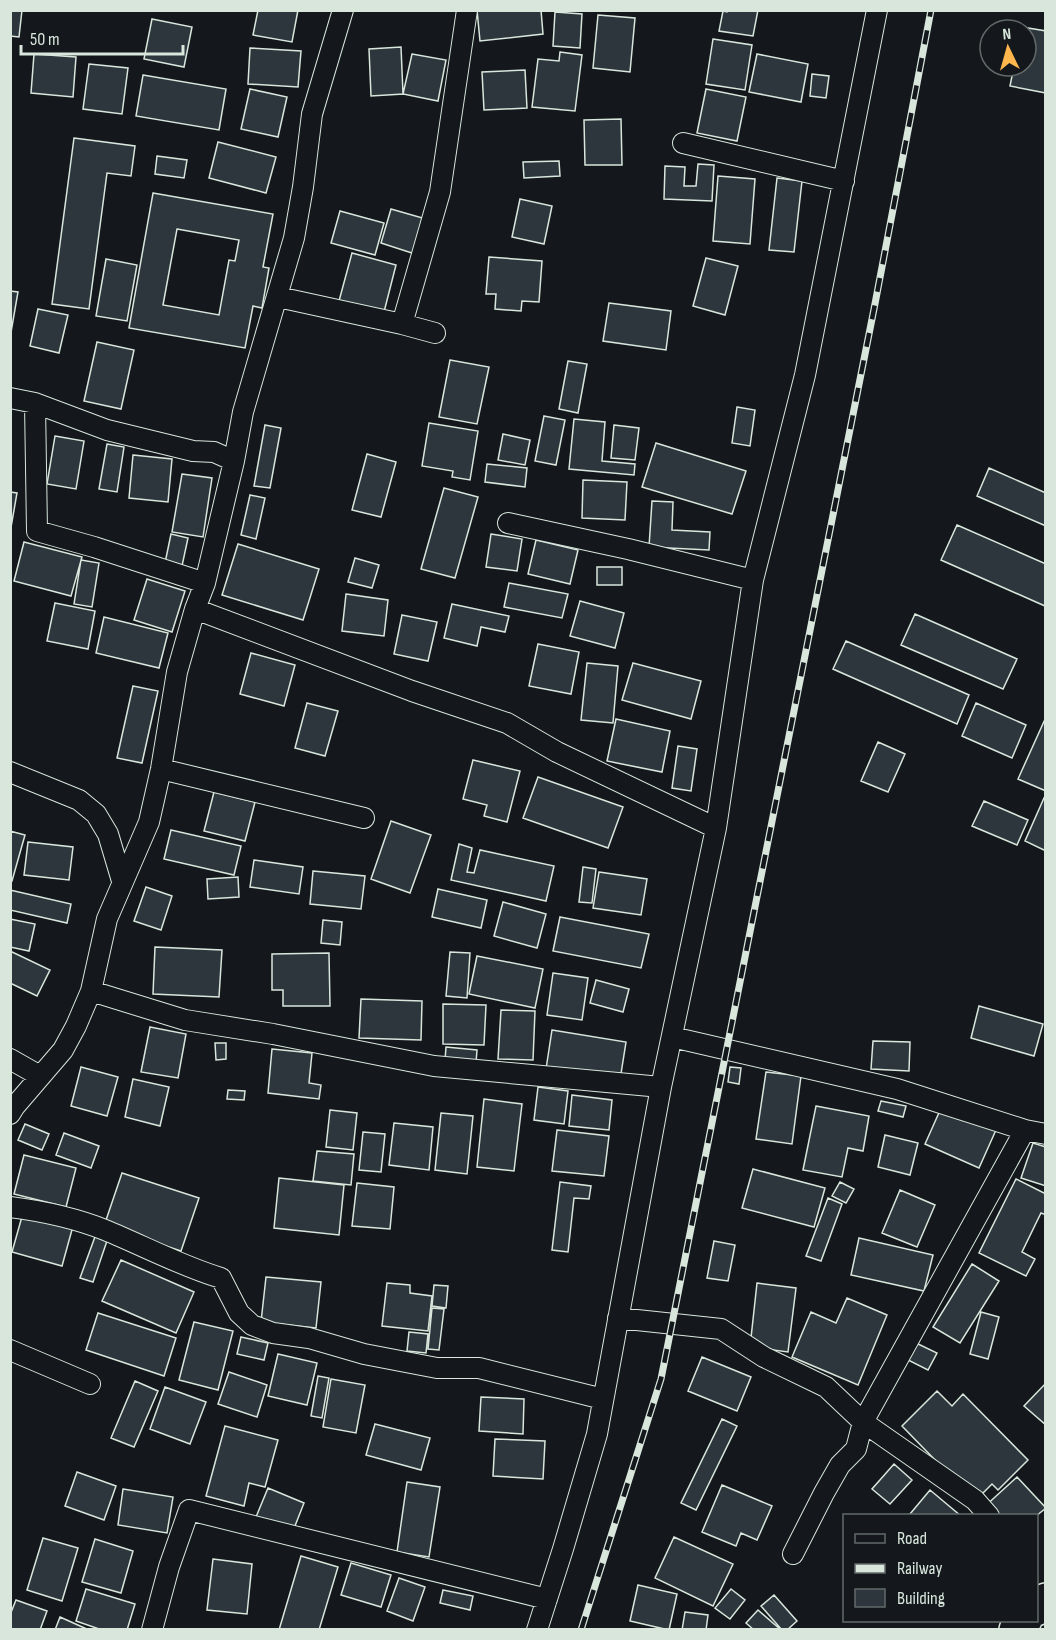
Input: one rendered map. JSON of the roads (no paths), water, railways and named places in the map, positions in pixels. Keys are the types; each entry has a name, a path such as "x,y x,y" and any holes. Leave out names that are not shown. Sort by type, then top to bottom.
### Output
{"street":[{"path":"10,1114 63,1050 76,1026 91,991 107,919 148,822 161,769 177,672 195,609 206,583 243,412 294,238 312,114 343,10"},
{"path":"402,324 440,192 467,10"},
{"path":"537,1629 597,1434 661,1087 716,828 753,580 805,375 877,10"},
{"path":"683,143 844,181"},
{"path":"278,297 435,333"},
{"path":"10,398 35,403 108,430 193,451 214,452 234,461"},
{"path":"35,403 37,531 206,583"},
{"path":"508,523 628,549 753,580"},
{"path":"195,609 412,691 507,723 557,752 716,828"},
{"path":"161,769 364,818"},
{"path":"10,772 79,800 96,814 108,834 122,881"},
{"path":"91,991 184,1020 273,1034 434,1066 661,1087"},
{"path":"672,1037 897,1089 1025,1130 1046,1134"},
{"path":"10,1059 40,1076"},
{"path":"793,1554 840,1465 856,1449 863,1422 1025,1130"},
{"path":"10,1207 33,1210 93,1226 202,1273 221,1278 239,1313 252,1325 273,1333 309,1338 364,1354 437,1368 479,1368 603,1399"},
{"path":"618,1318 721,1329 764,1357 825,1387 863,1422 975,1500 988,1514"},
{"path":"10,1350 90,1384"},
{"path":"152,1629 169,1567 189,1510 547,1599"}],"railway":[{"path":"581,1630 661,1379 874,309 931,10"}]}
